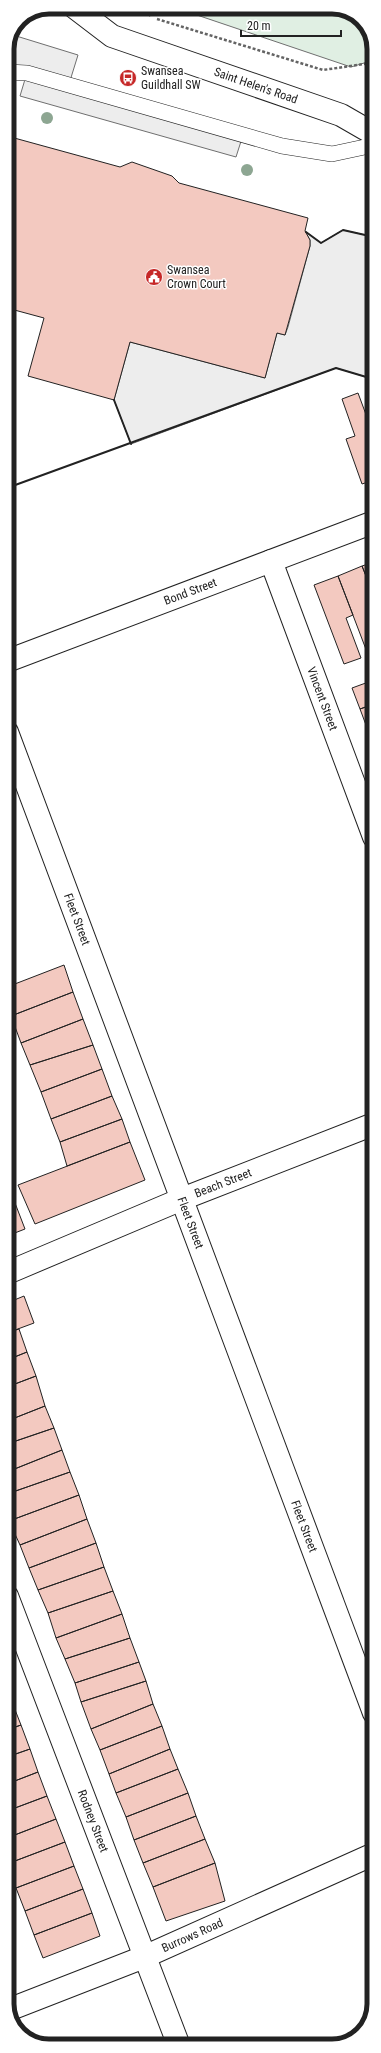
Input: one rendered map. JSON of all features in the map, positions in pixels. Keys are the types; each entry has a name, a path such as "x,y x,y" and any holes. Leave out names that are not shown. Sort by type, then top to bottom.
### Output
{"street":[{"name":"Saint Helen's Road","path":"83,14 112,36 341,115 367,130"},
{"name":"Bond Street","path":"14,658 367,525"},
{"name":"Vincent Street","path":"271,561 367,818"},
{"name":"Fleet Street","path":"14,751 367,1694"},
{"name":"Beach Street","path":"14,1269 182,1199 367,1127"},
{"name":"Rodney Street","path":"14,1614 176,2039"},
{"name":"Burrows Road","path":"14,2008 144,1957 367,1857"}],"lane":[{"path":"14,72 27,73 282,146 332,154 367,146"}],"path":[{"path":"148,14 151,17 323,70 367,64"}],"green space":[{"path":"194,14 341,15 355,23 360,28 367,45 367,62 351,67"}],"shaded area":[{"path":"17,36 78,55 69,84 243,135 236,157 20,96 26,76 14,73 14,49"},
{"path":"343,230 367,235 367,377 336,368 131,444 114,400 130,342 265,378 277,333 285,335 288,327 310,246 310,240 305,231 321,243"}],"building":[{"name":"Swansea Crown Court","path":"14,138 120,167 132,162 172,176 179,183 308,218 305,231 310,240 310,246 285,335 277,333 265,378 130,342 114,400 28,376 44,318 14,310"},
{"path":"358,393 367,417 367,482 362,484 346,439 355,436 342,399"},
{"path":"367,564 367,578 362,566"},
{"path":"362,566 367,578 367,652 338,576"},
{"path":"338,576 353,615 346,618 361,658 344,664 314,585"},
{"path":"367,683 367,706 360,709 352,688"},
{"path":"367,706 367,728 360,709"},
{"path":"64,965 73,992 14,1015 14,984"},
{"path":"73,992 83,1019 21,1043 14,1024 14,1015"},
{"path":"83,1019 93,1045 30,1065 21,1043"},
{"path":"93,1045 102,1069 41,1092 30,1065"},
{"path":"102,1069 112,1096 51,1119 41,1092"},
{"path":"112,1096 122,1119 60,1142 51,1119"},
{"path":"122,1119 130,1142 67,1166 60,1142"},
{"path":"130,1142 145,1180 35,1224 18,1185"},
{"path":"14,1203 25,1229 14,1233"},
{"path":"24,1296 34,1323 14,1330 14,1300"},
{"path":"19,1329 27,1352 14,1357 14,1331"},
{"path":"27,1352 36,1376 14,1384 14,1357"},
{"path":"36,1376 45,1406 14,1418 14,1384"},
{"path":"45,1406 54,1428 14,1442 14,1418"},
{"path":"54,1428 62,1450 14,1469 14,1442"},
{"path":"62,1450 70,1472 14,1492 14,1469"},
{"path":"70,1472 79,1495 14,1519 14,1492"},
{"path":"79,1495 87,1519 20,1545 14,1532 14,1519"},
{"path":"87,1519 96,1543 29,1568 20,1545"},
{"path":"96,1543 104,1567 38,1590 29,1568"},
{"path":"104,1567 113,1591 48,1613 38,1590"},
{"path":"113,1591 122,1614 56,1638 48,1613"},
{"path":"122,1614 130,1638 65,1659 56,1638"},
{"path":"130,1638 139,1662 75,1683 65,1659"},
{"path":"139,1662 146,1681 81,1702 75,1683"},
{"path":"146,1681 153,1704 91,1729 81,1702"},
{"path":"153,1704 162,1726 100,1750 91,1729"},
{"path":"14,1707 21,1725 14,1728"},
{"path":"21,1725 30,1749 14,1755 14,1728"},
{"path":"162,1726 170,1749 109,1774 100,1750"},
{"path":"30,1749 38,1772 14,1781 14,1755"},
{"path":"170,1749 178,1769 116,1793 109,1774"},
{"path":"178,1769 188,1793 126,1817 116,1793"},
{"path":"38,1772 47,1796 14,1808 14,1781"},
{"path":"188,1793 196,1816 134,1840 126,1817"},
{"path":"47,1796 56,1819 14,1835 14,1808"},
{"path":"196,1816 205,1839 143,1863 134,1840"},
{"path":"56,1819 65,1842 14,1861 14,1835"},
{"path":"205,1839 215,1863 153,1887 143,1863"},
{"path":"65,1842 74,1866 16,1888 14,1883 14,1861"},
{"path":"215,1863 225,1901 166,1921 153,1887"},
{"path":"74,1866 83,1889 25,1911 16,1888"},
{"path":"83,1889 92,1913 34,1935 25,1911"},
{"path":"92,1913 100,1936 43,1958 34,1935"}],"wall":[{"path":"306,232 321,243 343,230 367,235"},
{"path":"14,485 336,368 367,377"},
{"path":"114,400 131,444"}],"place":[{"name":"Swansea Guildhall SW","path":"128,78"},
{"name":"Swansea Crown Court","path":"154,277"}]}
